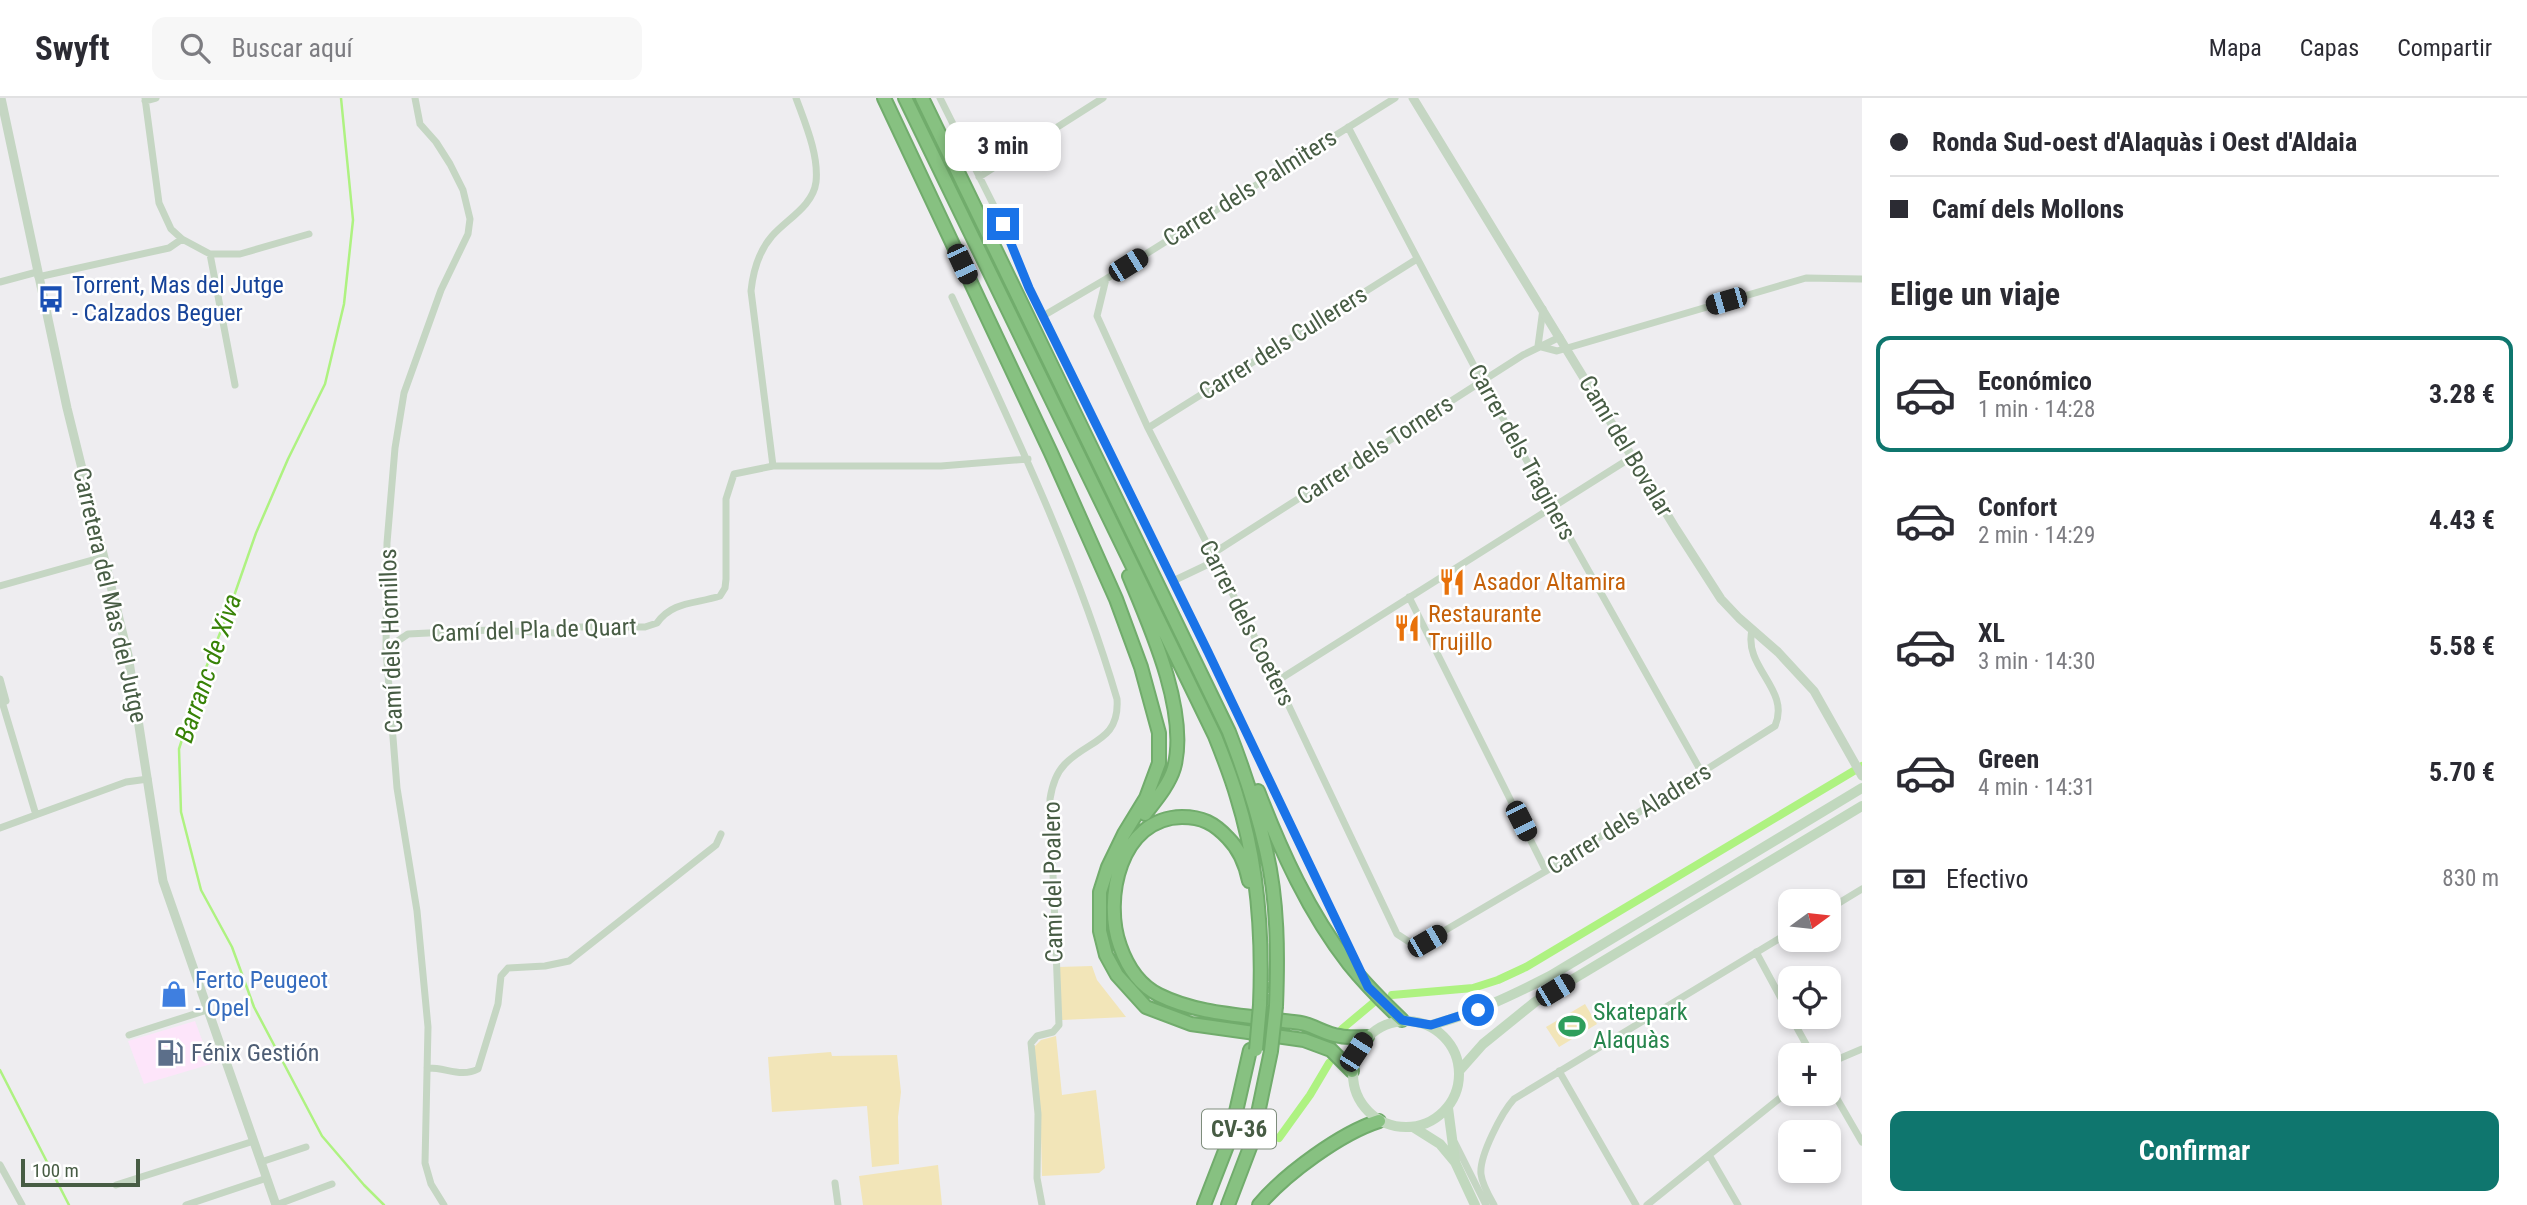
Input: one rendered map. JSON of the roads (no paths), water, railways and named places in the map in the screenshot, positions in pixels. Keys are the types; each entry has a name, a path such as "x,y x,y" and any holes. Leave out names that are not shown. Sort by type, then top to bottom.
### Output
{"highway":[{"path":"884,98 1051,453 1116,599 1141,667 1159,733 1158,763 1146,799 1124,834 1108,867 1099,908 1106,955 1117,975 1146,1007 1191,1024 1304,1040 1331,1051 1352,1070"},
{"name":"CV-36","path":"905,98 1215,736 1237,798 1251,853 1258,898 1262,957 1248,1096 1236,1138 1211,1205"},
{"name":"CV-36","path":"922,98 1188,642 1229,732 1252,794 1267,853 1274,898 1278,955 1276,1006 1271,1051 1252,1142 1228,1205"},
{"path":"1072,441 1081,472 1149,623 1173,704 1179,739 1173,771 1108,867"},
{"path":"1188,642 1203,663 1234,729 1279,844 1325,929 1368,987 1402,1020"},
{"path":"1257,1005 1252,898 1248,872 1235,845 1216,826 1198,817 1173,818 1152,825 1133,842 1120,866 1112,906 1114,928 1124,956 1136,978 1156,994 1191,1008 1303,1023 1338,1036 1367,1037"},
{"path":"1204,1205 1230,1138 1253,1050"},
{"path":"1259,1205 1311,1158 1356,1128 1379,1121"}],"main road":[{"path":"1475,1205 1455,1162 1440,1143 1413,1128 1379,1121 1364,1108 1355,1090 1352,1070 1356,1052 1367,1037 1382,1025 1402,1020 1431,1025 1460,1017 1513,996 1862,788"},
{"path":"1460,1070 1483,1044 1535,1002 1862,806"},
{"path":"1413,1128 1433,1121 1448,1108 1458,1090 1460,1070 1451,1044 1431,1025"},
{"path":"1448,1108 1455,1162"}],"street":[{"name":"Carretera del Mas del Jutge","path":"1,98 67,408 128,655 163,881 276,1205"},
{"path":"156,98 145,99 159,202 171,229 182,239 210,254 240,254 309,234"},
{"name":"Camí dels Hornillos","path":"415,98 420,124 450,164 463,190 470,219 468,234 441,290 404,393 387,543 386,649 397,788 417,911 428,1027 425,1163 432,1184 444,1205"},
{"path":"773,466 751,291 753,273 771,237 811,197 816,183 815,159 796,98"},
{"path":"940,98 1368,987"},
{"path":"979,177 1103,98"},
{"name":"Carrer dels Palmiters","path":"1043,316 1395,98"},
{"name":"Camí del Bovalar","path":"1413,98 1721,599 1778,652 1814,691 1862,776"},
{"name":"Carrer dels Traginers","path":"1348,127 1482,381 1702,773"},
{"path":"0,282 169,248 182,239"},
{"path":"210,254 235,385"},
{"name":"Carrer dels Cullerers","path":"1148,428 1418,259"},
{"path":"1543,309 1538,346 1557,351 1566,346 1806,278 1862,279"},
{"name":"Carrer dels Coeters","path":"1106,279 1097,316 1148,428 1277,681 1397,934 1413,945 1427,941"},
{"path":"952,297 1028,459"},
{"name":"Carrer dels Torners","path":"1173,581 1214,557 1482,381 1538,346 1560,337"},
{"path":"1277,681 1632,457"},
{"name":"Camí del Pla de Quart","path":"386,649 408,634 490,630 554,633 589,626 645,627 657,623 665,612 672,608 720,596 726,579 726,499 734,474 773,466 941,467 1028,459"},
{"name":"Camí del Poalero","path":"1028,459 1087,606 1107,662 1118,705 1114,723 1107,735 1064,764 1053,783 1049,799 1059,1025 1053,1032 1037,1036 1031,1043 1038,1114 1037,1178 1042,1205"},
{"path":"0,586 103,557"},
{"path":"1409,597 1546,871"},
{"name":"Carrer dels Aladrers","path":"1427,941 1546,871 1775,726 1780,715 1780,706 1776,694 1759,670 1750,647 1752,630"},
{"path":"0,679 36,815"},
{"path":"0,695 6,709"},
{"path":"0,828 126,782 148,779"},
{"path":"427,1068 462,1074 478,1069 498,1004 501,976 509,968 545,966 569,961 716,845 721,834"},
{"path":"1841,902 1862,889"},
{"path":"1494,1205 1481,1177 1481,1162 1514,1098 1778,939"},
{"path":"1756,952 1778,992"},
{"path":"129,1035 207,1010"},
{"path":"1841,1058 1862,1049"},
{"path":"1559,1071 1636,1205"},
{"path":"1647,1205 1778,1100"},
{"path":"1841,1106 1862,1142"},
{"path":"1451,1135 1486,1205"},
{"path":"116,1185 254,1140"},
{"path":"261,1162 306,1147"},
{"path":"1709,1155 1738,1205"},
{"path":"0,1165 22,1205"},
{"path":"186,1205 267,1178"},
{"path":"835,1183 838,1205"},
{"path":"276,1205 332,1184"}],"waterway":[{"name":"Barranc de Xiva","path":"341,98 353,220 344,304 325,384 256,533 201,680 179,749 181,812 201,890 232,947 254,1007 322,1136 384,1205"},
{"path":"1392,995 1473,988 1526,967 1862,766"},
{"path":"1342,1029 1373,1003"},
{"path":"1279,1138 1329,1063"},
{"path":"0,1070 69,1205"}],"place":[{"name":"Torrent, Mas del Jutge - Calzados Beguer","path":"51,299"},
{"name":"Asador Altamira","path":"1452,582"},
{"name":"Restaurante Trujillo","path":"1407,628"},
{"name":"Ferto Peugeot - Opel","path":"174,994"},
{"name":"Skatepark Alaquàs","path":"1572,1026"},
{"name":"Fénix Gestión","path":"170,1053"}]}
